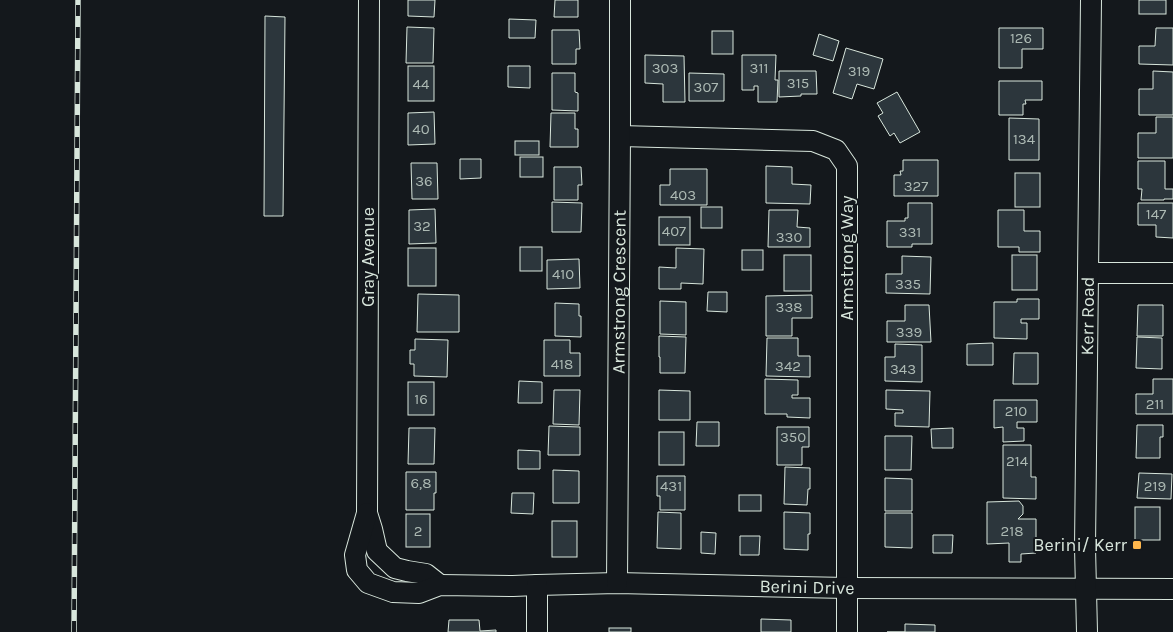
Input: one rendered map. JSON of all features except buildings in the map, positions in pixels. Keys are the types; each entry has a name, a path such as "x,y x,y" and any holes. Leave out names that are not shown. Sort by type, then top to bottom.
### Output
{"street":[{"name":"Gray Avenue","path":"368,0 367,513 355,555 358,570 368,583 393,592 419,593 440,585"},
{"name":"Armstrong Crescent","path":"617,583 620,0"},
{"name":"Kerr Road","path":"1087,632 1085,547 1091,0"},
{"name":"Armstrong Way","path":"620,136 813,141 836,150 847,166 847,632"},
{"path":"1089,273 1173,273"},
{"name":"Gray Avenue","path":"367,513 377,552 395,568 426,574 440,585"},
{"name":"Berini Drive","path":"440,585 513,586 617,583 847,588 1173,590"},
{"path":"537,585 537,632"}],"railway":[{"path":"74,632 78,0"}],"place":[{"name":"Berini/ Kerr","path":"1137,545"}]}
